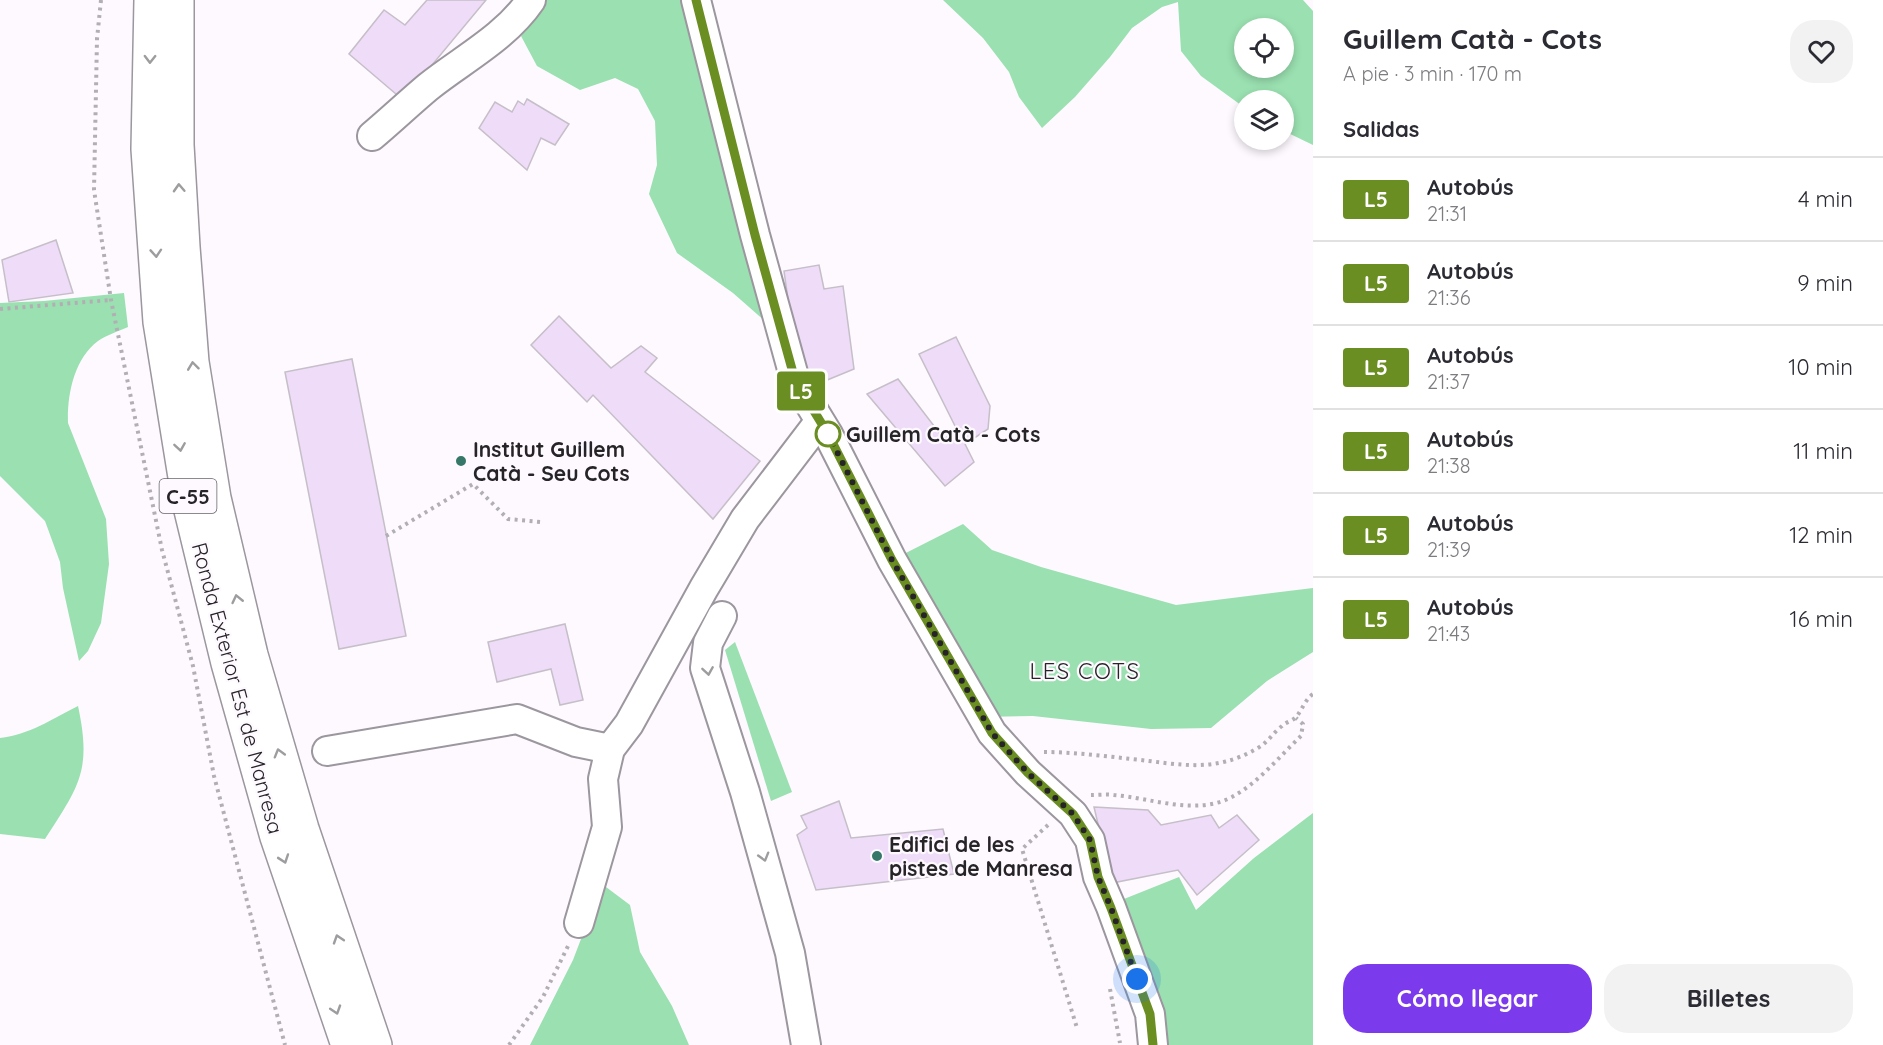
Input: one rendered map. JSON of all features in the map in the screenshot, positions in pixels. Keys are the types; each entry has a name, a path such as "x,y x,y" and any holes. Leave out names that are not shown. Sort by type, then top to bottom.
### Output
{"highway":[{"name":"Ronda Exterior Est de Manresa","path":"151,0 148,149 160,322 189,502 228,663 277,837 348,1045"},
{"name":"Ronda Exterior Est de Manresa","path":"177,0 177,145 183,247 192,362 214,498 251,656 302,829 375,1045"},
{"path":"357,994 384,1045"}],"street":[{"path":"372,136 429,87 511,24 531,0"},
{"path":"696,0 756,242 795,380 828,434 892,560 992,733 1073,814 1090,840 1098,877 1150,1014 1153,1045"},
{"path":"579,923 607,827 603,779 610,749 629,724 745,519 819,422"},
{"path":"722,616 708,643 705,669 745,792 790,953 806,1045"},
{"path":"327,751 517,719 576,742 610,749"}],"path":[{"path":"101,0 97,39 94,190 111,300 162,550 193,666 214,776 285,1045"},
{"path":"0,309 111,300"},
{"path":"386,536 473,484 507,519 541,522"},
{"path":"1016,759 1042,752 1055,752 1173,765 1208,766 1257,748 1283,725 1296,718 1306,699 1313,694"},
{"path":"1077,1028 1022,849 1067,808 1090,795 1113,795 1180,805 1215,804 1232,797 1245,788 1301,736 1303,724 1296,718"},
{"path":"509,1045 543,997 579,923"}],"green space":[{"path":"547,0 696,0 782,336 733,293 677,253 649,194 657,165 655,121 638,89 615,78 580,90 537,66 521,36"},
{"path":"943,0 1303,0 1313,11 1313,145 1294,136 1294,90 1234,90 1234,100 1201,76 1181,51 1178,2 1162,7 1132,28 1075,97 1042,128 1019,97 1009,72 983,38"},
{"path":"124,293 128,327 98,341 83,357 74,378 69,401 68,423 106,519 109,564 101,623 88,651 79,661 63,588 60,562 45,521 0,476 0,303"},
{"path":"963,524 992,550 1041,567 1176,605 1313,588 1313,652 1267,681 1211,728 1151,729 1033,716 983,717 892,560"},
{"path":"735,642 792,792 771,801 725,650"},
{"path":"78,706 84,747 83,763 80,777 66,805 45,839 0,834 0,738 31,730"},
{"path":"1313,813 1313,1045 1163,1045 1119,901 1179,877 1196,910 1254,858"},
{"path":"602,884 630,905 640,952 672,1006 689,1045 530,1045 573,960"}],"building":[{"path":"427,0 486,0 403,100 349,54 384,10 405,25"},
{"path":"527,99 569,124 555,145 541,138 527,170 479,128 495,102 512,112 518,101 524,105"},
{"path":"56,240 73,293 9,302 2,260"},
{"path":"819,265 824,289 843,286 854,369 815,385 797,363 784,271"},
{"path":"559,316 611,368 641,346 657,358 645,372 760,461 713,519 593,395 587,402 531,345"},
{"path":"956,337 990,406 988,429 965,444 974,462 945,486 867,394 898,379 944,439 957,430 919,354"},
{"path":"352,359 406,636 339,649 285,372"},
{"path":"565,624 583,700 560,705 551,669 497,682 488,642"},
{"name":"Edifici de les pistes de Manresa","path":"839,801 851,838 943,829 954,874 816,890 797,835 807,828 801,816"},
{"path":"1094,807 1148,810 1161,825 1211,815 1219,828 1237,815 1259,840 1197,895 1178,870 1112,883"}],"bus line":[{"name":"L5","path":"696,0 755,235 795,380 828,434 892,560 992,733 1028,773 1073,814 1090,840 1098,877 1150,1014 1153,1045"}],"place":[{"name":"Guillem Catà - Cots","path":"828,434"},
{"name":"Institut Guillem Catà - Seu Cots","path":"461,461"},
{"name":"Edifici de les pistes de Manresa","path":"877,856"}],"district":[{"name":"LES COTS","path":"1085,671"}],"route":[{"path":"828,434 892,560 992,733 1028,773 1073,814 1090,840 1098,877 1137,979"}]}
